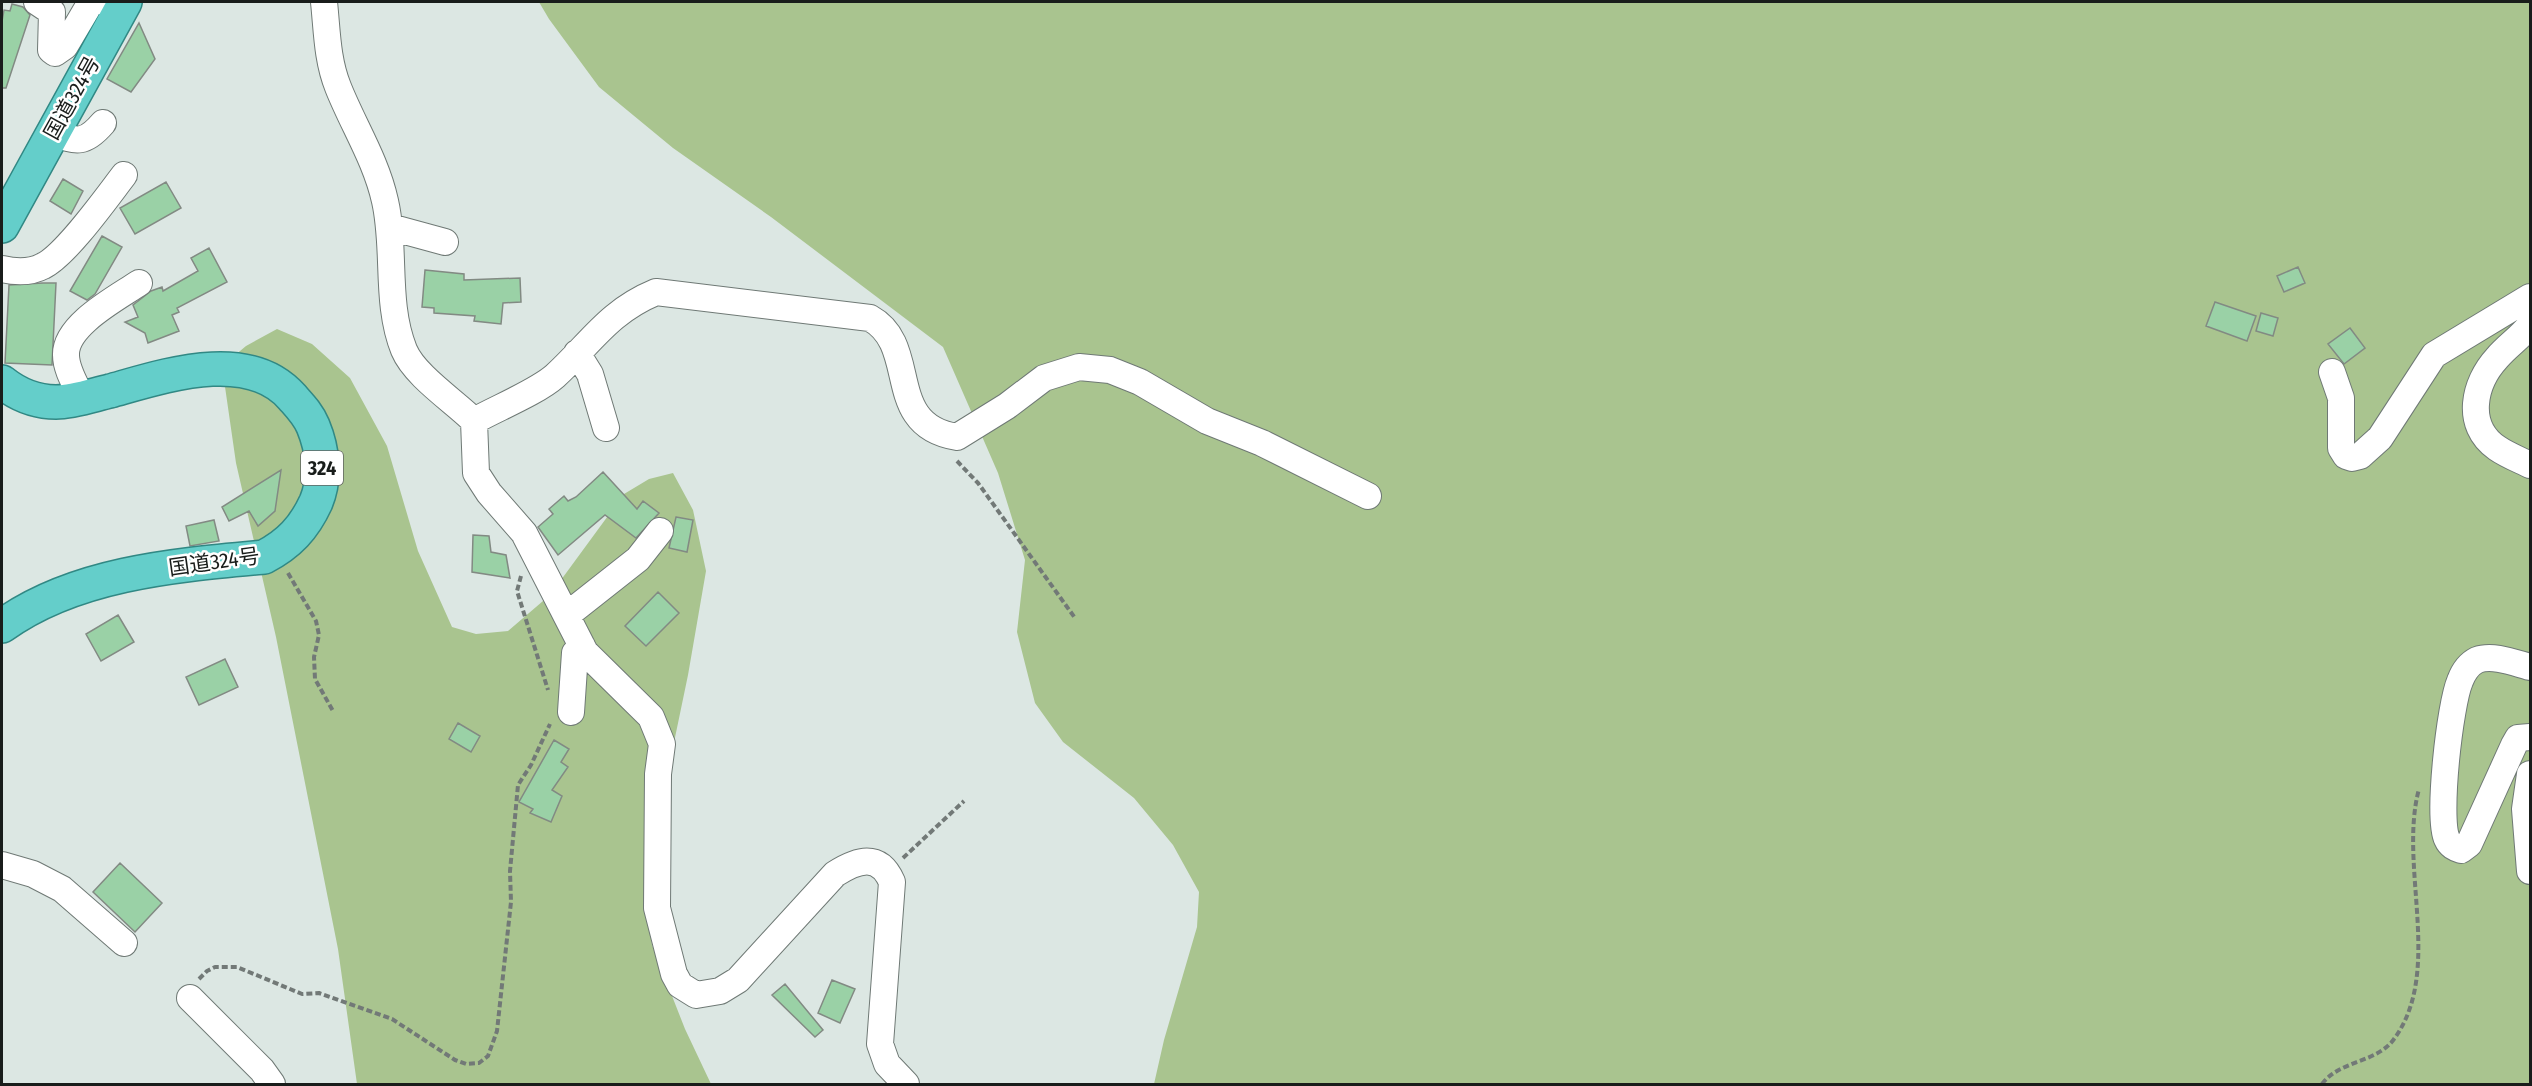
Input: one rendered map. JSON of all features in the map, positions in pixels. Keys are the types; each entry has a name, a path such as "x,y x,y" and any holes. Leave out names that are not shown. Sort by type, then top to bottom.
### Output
{"highway":[{"name":"国道324号","path":"2,226 53,133 109,5"},
{"name":"国道324号","path":"2,382 26,397 55,402 207,370 254,373 286,391 309,417 322,453 321,486 301,527 292,539 274,552 264,557 134,574 74,590 30,608 2,626"}],"street":[{"path":"37,2 52,12 51,50 55,53 65,46 91,2 109,5"},
{"path":"324,2 330,60 338,86 378,175 390,227 395,308 404,349 415,367 474,421 476,473 531,545 582,646 651,717 662,744 658,774 657,908 669,962 680,985 687,992 708,995 738,980 835,874 855,861 870,862 888,872 892,882 880,1044 887,1064 906,1084"},
{"path":"53,133 72,140 84,139 93,135 103,123"},
{"path":"2,269 15,272 44,266 61,252 124,175"},
{"path":"390,227 445,242"},
{"path":"82,398 68,369 66,354 68,340 84,321 139,283"},
{"path":"474,421 553,377 616,313 634,301 656,292 870,318 882,325 891,336 913,410 923,424 939,434 957,437 1007,406 1044,378 1079,366 1110,370 1140,382 1208,421 1262,443 1368,496"},
{"path":"2332,372 2341,398 2341,448 2346,456 2352,458 2360,456 2380,438 2434,355 2530,297"},
{"path":"2530,325 2496,358 2479,383 2475,411 2484,435 2490,442 2530,465"},
{"path":"577,353 590,374 606,428"},
{"path":"567,615 638,559 660,531"},
{"path":"561,716 575,652 582,646"},
{"path":"2530,667 2496,658 2479,659 2469,665 2459,682 2448,740 2443,823 2447,840 2454,848 2461,850 2469,844 2514,745 2518,738 2530,737"},
{"path":"2530,774 2525,809 2530,871"},
{"path":"2,865 33,874 62,888 123,943"},
{"path":"190,998 262,1070 272,1084"}],"path":[{"path":"954,458 978,483 1075,618"},
{"path":"531,545 517,591 549,698"},
{"path":"274,552 306,600 316,621 319,635 314,657 315,679 333,711"},
{"path":"190,998 192,988 207,971 215,967 237,967 302,994 319,993 392,1019 455,1060 466,1064 479,1063 488,1056 497,1030 512,902 510,871 518,784 550,727 561,716"},
{"path":"2322,1084 2329,1075 2376,1053 2393,1041 2408,1018 2414,999 2418,961 2413,848 2415,804 2420,786"},
{"path":"888,872 964,801"}],"green space":[{"path":"539,2 2530,2 2530,1084 1154,1084 1164,1040 1197,927 1199,892 1173,845 1134,798 1063,742 1035,703 1017,632 1025,560 998,473 943,347 771,217 673,148 599,87"},
{"path":"277,329 312,344 350,378 387,446 418,551 452,627 476,634 508,631 550,595 624,494 649,479 673,473 693,510 706,571 688,675 645,882 652,945 685,1029 711,1084 357,1084 338,949 276,637 236,463 222,366 246,346"}],"building":[{"path":"12,4 23,7 30,15 6,88 2,88 2,21 4,10 10,11"},
{"path":"139,23 155,59 131,92 107,79"},
{"path":"63,179 83,191 71,214 50,201"},
{"path":"166,182 181,208 135,234 120,208"},
{"path":"102,236 122,247 95,294 87,300 70,291"},
{"path":"209,248 227,282 177,308 179,312 172,315 179,331 148,343 145,333 125,322 138,317 133,305 151,291 162,287 163,291 198,271 191,258"},
{"path":"2298,267 2305,283 2284,292 2277,276"},
{"path":"425,270 464,274 464,280 520,278 521,302 503,303 501,324 474,321 475,316 434,313 434,308 422,307"},
{"path":"56,283 52,365 5,363 9,285"},
{"path":"2215,302 2256,316 2247,341 2206,326"},
{"path":"2261,313 2278,318 2273,336 2256,331"},
{"path":"2350,328 2365,348 2344,364 2328,344"},
{"path":"281,470 275,511 258,526 249,511 229,521 222,507"},
{"path":"603,472 637,509 643,501 659,513 636,538 605,515 558,555 538,527 553,514 549,509 564,496 568,501 576,497"},
{"path":"676,517 693,520 687,552 669,548"},
{"path":"214,520 219,541 190,546 186,526"},
{"path":"473,535 489,536 491,552 506,555 510,578 472,572"},
{"path":"658,592 679,613 646,646 625,626"},
{"path":"118,615 134,642 101,661 86,634"},
{"path":"225,659 238,687 199,705 186,677"},
{"path":"458,723 480,736 471,752 449,739"},
{"path":"554,740 569,749 561,762 568,767 552,790 562,796 551,822 530,813 533,809 519,802"},
{"path":"120,863 162,903 135,932 93,892"},
{"path":"832,980 855,989 840,1023 818,1013"},
{"path":"785,984 823,1030 815,1037 772,995"}]}
